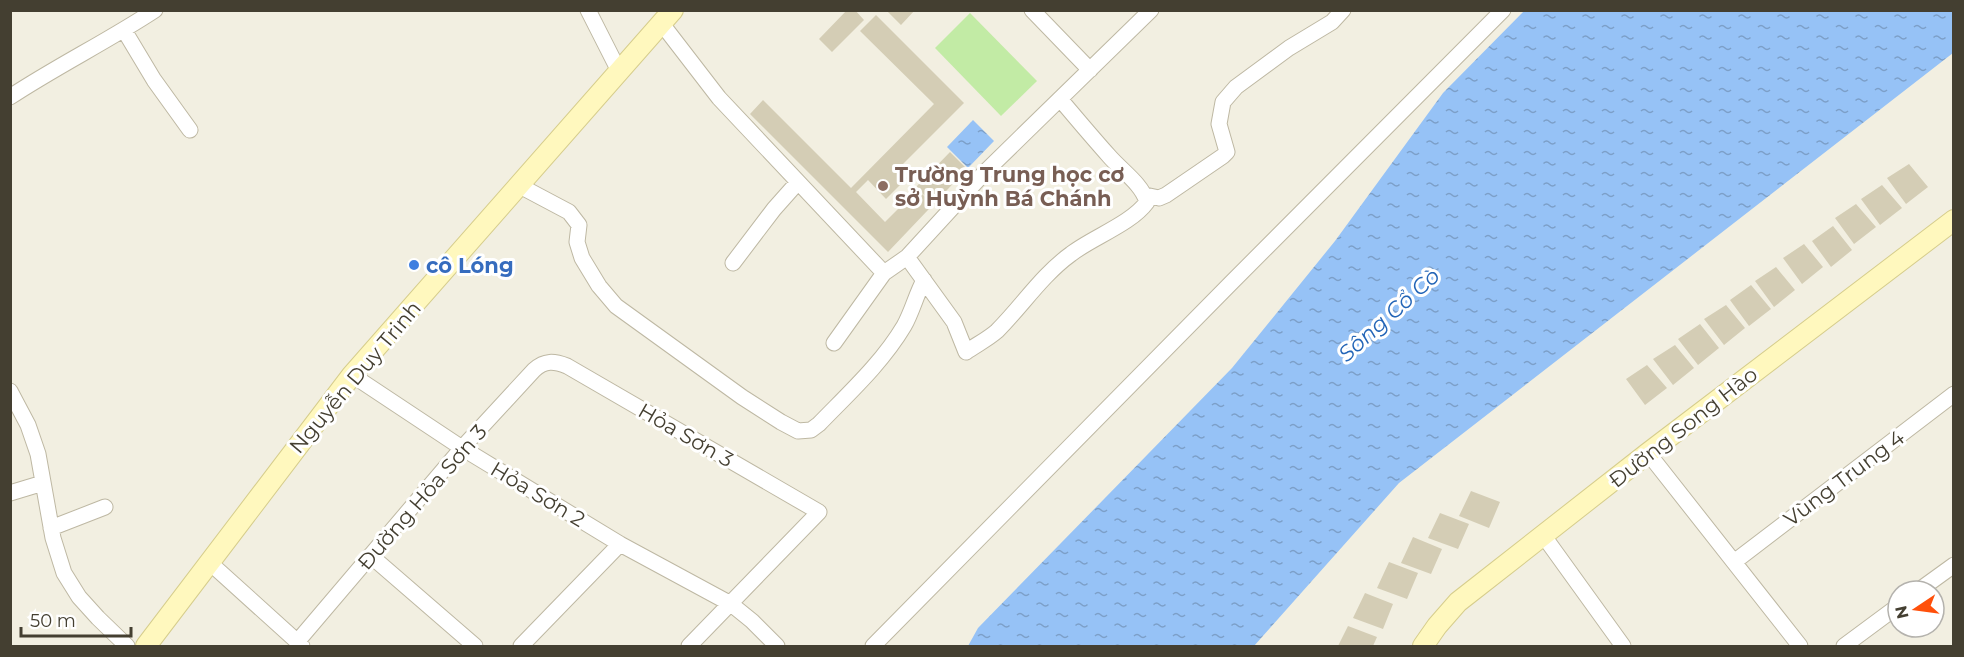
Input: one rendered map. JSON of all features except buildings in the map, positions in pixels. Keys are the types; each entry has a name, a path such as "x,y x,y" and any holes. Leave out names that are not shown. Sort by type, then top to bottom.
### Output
{"street":[{"path":"10,97 155,10"},
{"path":"588,10 620,73"},
{"path":"1032,10 1090,70"},
{"path":"834,343 884,273 907,256 985,172 1151,10"},
{"path":"1145,195 1159,198 1166,195 1223,156 1227,152 1219,124 1223,102 1236,87 1289,48 1332,22 1343,10"},
{"path":"873,646 1503,10"},
{"path":"668,17 719,98 884,273"},
{"name":"Nguyễn Duy Trinh","path":"146,646 352,375 668,17"},
{"path":"124,30 154,80 190,130"},
{"path":"907,256 954,322 966,352 995,332 1070,254 1117,226 1143,207 1147,202 1145,195 1108,156 1060,99"},
{"path":"733,263 774,209 798,182"},
{"path":"520,186 568,212 579,225 578,242 582,258 599,286 616,306 742,397 798,431 811,430 819,424 893,343 906,323 924,280"},
{"name":"Đường Song Hào","path":"1423,646 1458,602 1648,453 1953,220"},
{"name":"Đường Hỏa Sơn 3","path":"300,644 462,448 538,366 552,361"},
{"name":"Hỏa Sơn 3","path":"552,361 567,366 819,512 731,604"},
{"name":"Hỏa Sơn 2","path":"352,375 462,448 620,544 731,604 777,646"},
{"path":"10,391 38,454 51,528 64,573 79,597 127,646"},
{"name":"Vùng Trung 4","path":"1734,562 1953,394"},
{"path":"1648,453 1800,646"},
{"path":"10,493 43,483"},
{"path":"51,528 105,507"},
{"path":"1543,536 1623,646"},
{"path":"521,646 620,544"},
{"path":"371,556 476,646"},
{"path":"209,562 300,644"},
{"path":"1934,579 1953,565"},
{"path":"689,646 731,604"},
{"path":"1844,646 1886,615"}],"green space":[{"path":"970,13 1037,81 1001,116 935,48"}],"water":[{"name":"Sông Cổ Cò","path":"1525,10 1953,11 1953,53 1399,483 1254,646 968,646 978,628 1232,368 1335,241 1443,93"},
{"path":"973,120 994,141 968,168 947,147"}],"place":[{"name":"Trường Trung học cơ sở Huỳnh Bá Chánh","path":"883,186"},
{"name":"cô Lóng","path":"414,265"}]}
